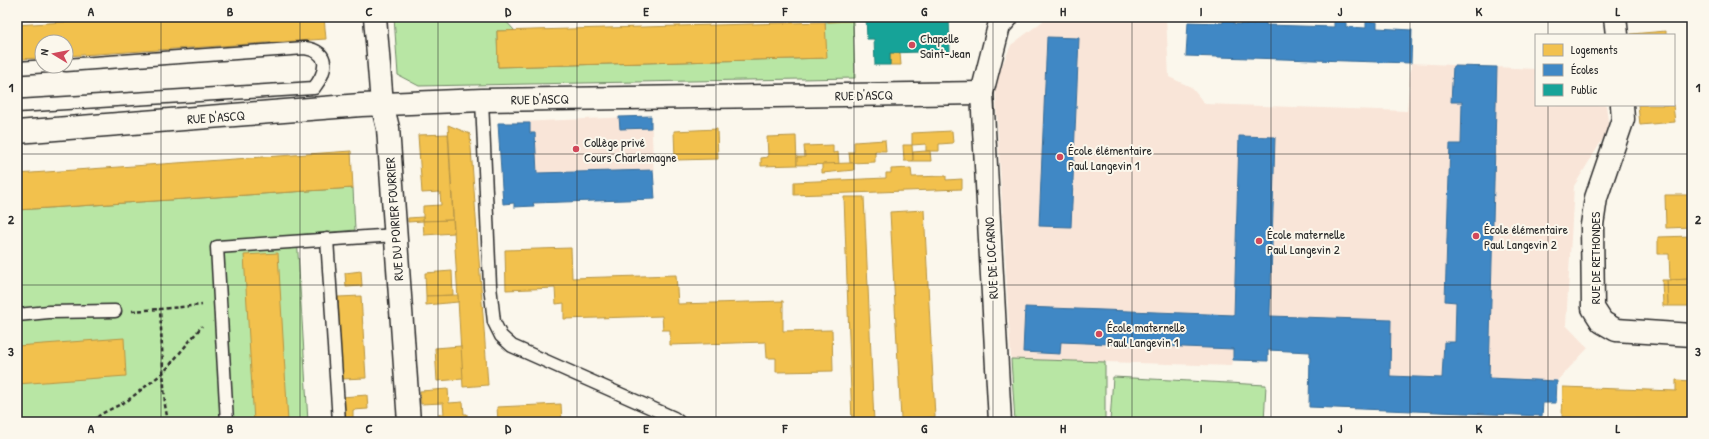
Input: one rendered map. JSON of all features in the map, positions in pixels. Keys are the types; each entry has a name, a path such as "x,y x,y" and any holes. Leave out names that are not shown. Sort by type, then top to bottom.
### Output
{"street":[{"name":"RUE DU POIRIER FOURRIER","path":"375,17 382,104 388,128 408,422"},
{"path":"982,93 999,26 1007,17"},
{"path":"1615,17 1617,34"},
{"name":"RUE D'ASCQ","path":"17,132 315,99 382,104 482,100 982,93"},
{"name":"RUE DE LOCARNO","path":"982,93 1000,422"},
{"name":"RUE DE RETHONDES","path":"1622,106 1623,119 1596,198 1592,225 1593,308 1602,322 1616,330 1692,335"}],"lane":[{"path":"17,106 315,99 325,66 323,57 313,50 305,48 74,64"},
{"path":"17,68 34,67"},
{"path":"482,100 490,286 494,322 501,336 512,346 674,418 679,422"},
{"path":"227,422 217,247 396,235"},
{"path":"327,239 339,422"},
{"path":"17,315 49,312 115,311"}],"path":[{"path":"115,311 160,310 220,303"},
{"path":"92,422 100,414 127,400 164,372 220,303"},
{"path":"160,310 168,422"}],"shaded area":[{"path":"1068,17 1166,17 1169,77 1191,87 1205,104 1407,111 1411,63 1535,69 1535,106 1606,106 1609,129 1574,186 1566,325 1588,348 1557,381 1556,403 1543,403 1542,416 1309,407 1310,352 1269,350 1268,361 1233,360 1232,366 1011,359 995,82 1011,45 1043,21"},
{"name":"Collège privé Cours Charlemagne","path":"651,116 655,199 534,203 534,206 514,207 514,203 503,204 498,123"}],"green space":[{"path":"394,17 502,17 515,31 497,31 498,67 826,58 825,22 853,21 855,78 419,86 398,75"},
{"path":"353,188 355,230 297,235 308,422 17,422 17,210"},
{"path":"1011,359 1105,362 1105,422 1015,422"},
{"path":"1113,377 1266,385 1264,422 1110,422"}],"building: Logements":[{"path":"139,17 324,17 326,39 74,55 74,34 34,34 34,58 17,59 17,25"},
{"path":"828,17 853,17 853,21 828,22"},
{"path":"825,22 827,58 498,67 497,31"},
{"path":"1666,31 1666,34 1631,34"},
{"path":"890,53 900,53 901,65 890,65"},
{"path":"1638,106 1673,106 1675,122 1640,125"},
{"path":"448,125 470,134 488,385 463,387"},
{"path":"717,129 718,159 675,160 674,131"},
{"path":"952,131 953,143 939,144 939,151 926,151 926,144 912,145 912,133"},
{"path":"448,134 453,220 423,221 423,206 441,205 440,192 422,193 418,135"},
{"path":"796,136 797,165 761,166 761,158 768,157 767,137"},
{"path":"885,140 886,151 875,151 875,162 850,163 849,152 854,152 854,142"},
{"path":"833,145 833,153 838,152 839,164 797,165 797,157 805,157 804,146"},
{"path":"903,145 912,145 913,161 904,161"},
{"path":"351,151 353,188 17,210 17,174"},
{"path":"930,151 931,161 913,161 913,152"},
{"path":"854,163 854,170 822,173 822,164"},
{"path":"911,168 912,177 946,176 946,180 962,179 962,189 794,195 794,182 886,178 886,173 891,173 891,169"},
{"path":"1665,195 1692,195 1692,227 1666,228"},
{"path":"844,197 864,197 874,422 852,422"},
{"path":"924,210 935,417 901,419 890,212"},
{"path":"423,217 423,221 408,222 408,218"},
{"path":"453,220 454,233 424,235 423,221"},
{"path":"1692,236 1692,279 1670,280 1669,254 1658,254 1658,237"},
{"path":"571,248 572,278 676,275 678,304 783,301 783,331 832,330 833,371 776,372 776,358 767,358 766,342 670,345 670,330 663,330 662,316 564,319 564,303 556,304 555,288 506,290 505,250"},
{"path":"278,253 288,422 254,422 244,255"},
{"path":"361,271 362,286 346,287 345,273"},
{"path":"452,271 453,295 426,296 425,273"},
{"path":"1692,279 1692,306 1668,306 1667,280"},
{"path":"1662,280 1667,280 1668,306 1663,306"},
{"path":"458,295 458,302 426,305 426,296"},
{"path":"361,296 366,378 342,379 338,297"},
{"path":"124,338 126,376 17,384 17,346"},
{"path":"461,346 463,379 437,381 435,348"},
{"path":"1676,380 1692,381 1692,420 1562,417 1563,387 1676,391"},
{"path":"448,389 449,403 463,402 464,414 467,414 467,422 440,422 439,414 444,414 443,403 421,404 420,391"},
{"path":"367,395 368,409 353,410 353,422 344,422 342,397"},
{"path":"561,404 562,422 498,422 497,407"}],"building: Écoles":[{"path":"1223,17 1235,17 1234,24 1254,24 1255,18 1266,18 1266,25 1334,27 1334,21 1346,21 1346,27 1366,28 1366,21 1377,22 1377,28 1412,30 1411,63 1186,56 1188,22 1223,23"},
{"path":"1047,37 1079,38 1071,227 1039,226"},
{"path":"1453,66 1497,67 1489,378 1557,381 1556,403 1543,403 1542,416 1309,407 1310,352 1268,350 1268,361 1233,360 1233,349 1061,342 1060,354 1023,352 1025,307 1234,315 1239,136 1275,137 1270,316 1391,320 1390,376 1442,378 1444,342 1455,342 1456,302 1445,301 1450,144 1461,144 1462,102 1451,102"},
{"path":"651,116 651,128 620,129 619,117"},
{"path":"498,123 530,123 530,133 535,133 537,173 653,170 655,199 533,203 534,206 514,207 514,203 503,204"}],"building: Public":[{"name":"Chapelle Saint-Jean","path":"866,17 949,17 950,51 890,53 890,65 875,65 874,39 867,39"}],"place":[{"name":"Chapelle Saint-Jean","path":"912,45"},
{"name":"Collège privé Cours Charlemagne","path":"576,149"},
{"name":"École élémentaire Paul Langevin 1","path":"1060,157"},
{"name":"École élémentaire Paul Langevin 2","path":"1476,236"},
{"name":"École maternelle Paul Langevin 2","path":"1259,241"},
{"name":"École maternelle Paul Langevin 1","path":"1099,334"}]}
